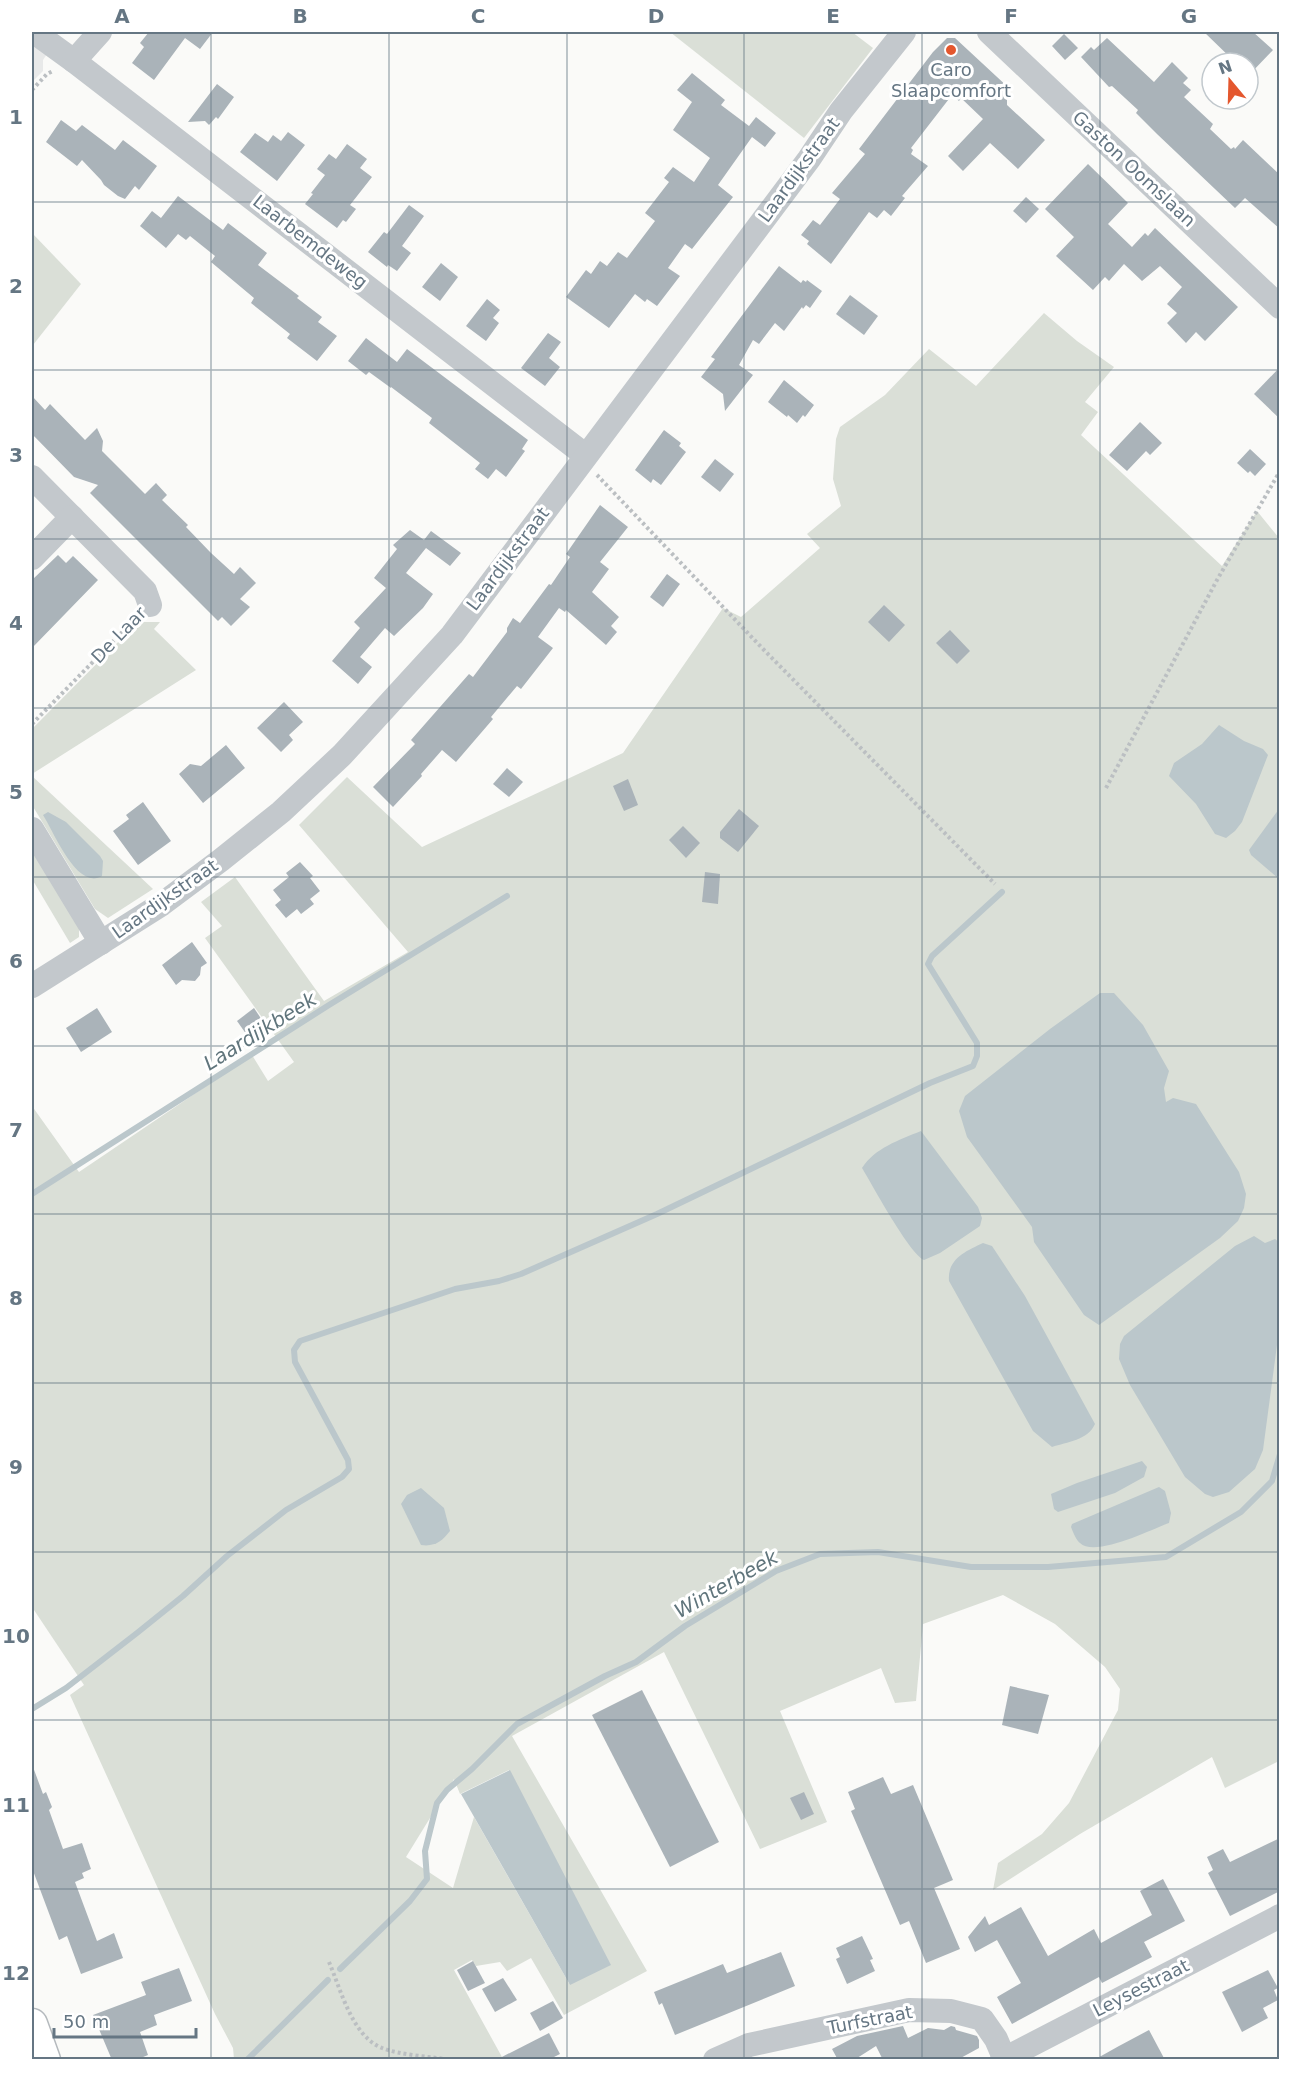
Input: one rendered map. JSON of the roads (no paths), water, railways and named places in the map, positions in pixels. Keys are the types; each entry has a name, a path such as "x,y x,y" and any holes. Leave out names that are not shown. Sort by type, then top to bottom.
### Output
{"main road":[{"path":"32,2024 45,2060"}],"street":[{"name":"Laarbemdeweg","path":"34,32 584,457"},
{"path":"74,61 100,32"},
{"name":"Laardijkstraat","path":"32,986 162,904 281,812 342,756 452,635 809,159 841,111 900,38 918,32"},
{"name":"Gaston Oomslaan","path":"989,32 1280,307"},
{"name":"De Laar","path":"32,477 145,591 150,604"},
{"path":"32,558 72,517"},
{"path":"32,829 101,944"},
{"name":"Leysestraat","path":"1004,2059 1280,1916"},
{"name":"Turfstraat","path":"715,2060 749,2045 909,2010 951,2011 982,2019 990,2028 1004,2059"}],"waterway":[{"path":"32,1709 66,1688 137,1633 227,1556 286,1510 342,1477 349,1469 348,1460 295,1362 294,1350 300,1341 455,1289 499,1281 521,1274 657,1214 930,1083 973,1066 977,1056 977,1043 928,964 932,956 1002,892"},
{"name":"Laardijkbeek","path":"32,1194 329,1005 507,896"},
{"name":"Winterbeek","path":"340,1969 410,1901 427,1879 425,1851 437,1803 447,1790 472,1769 517,1724 605,1676 636,1662 685,1626 776,1571 820,1554 878,1552 971,1567 1048,1567 1166,1557 1241,1512 1272,1481 1280,1454"},
{"name":"Winterbeek","path":"247,2060 328,1980"}],"place":[{"name":"Caro Slaapcomfort","path":"951,50"}]}
